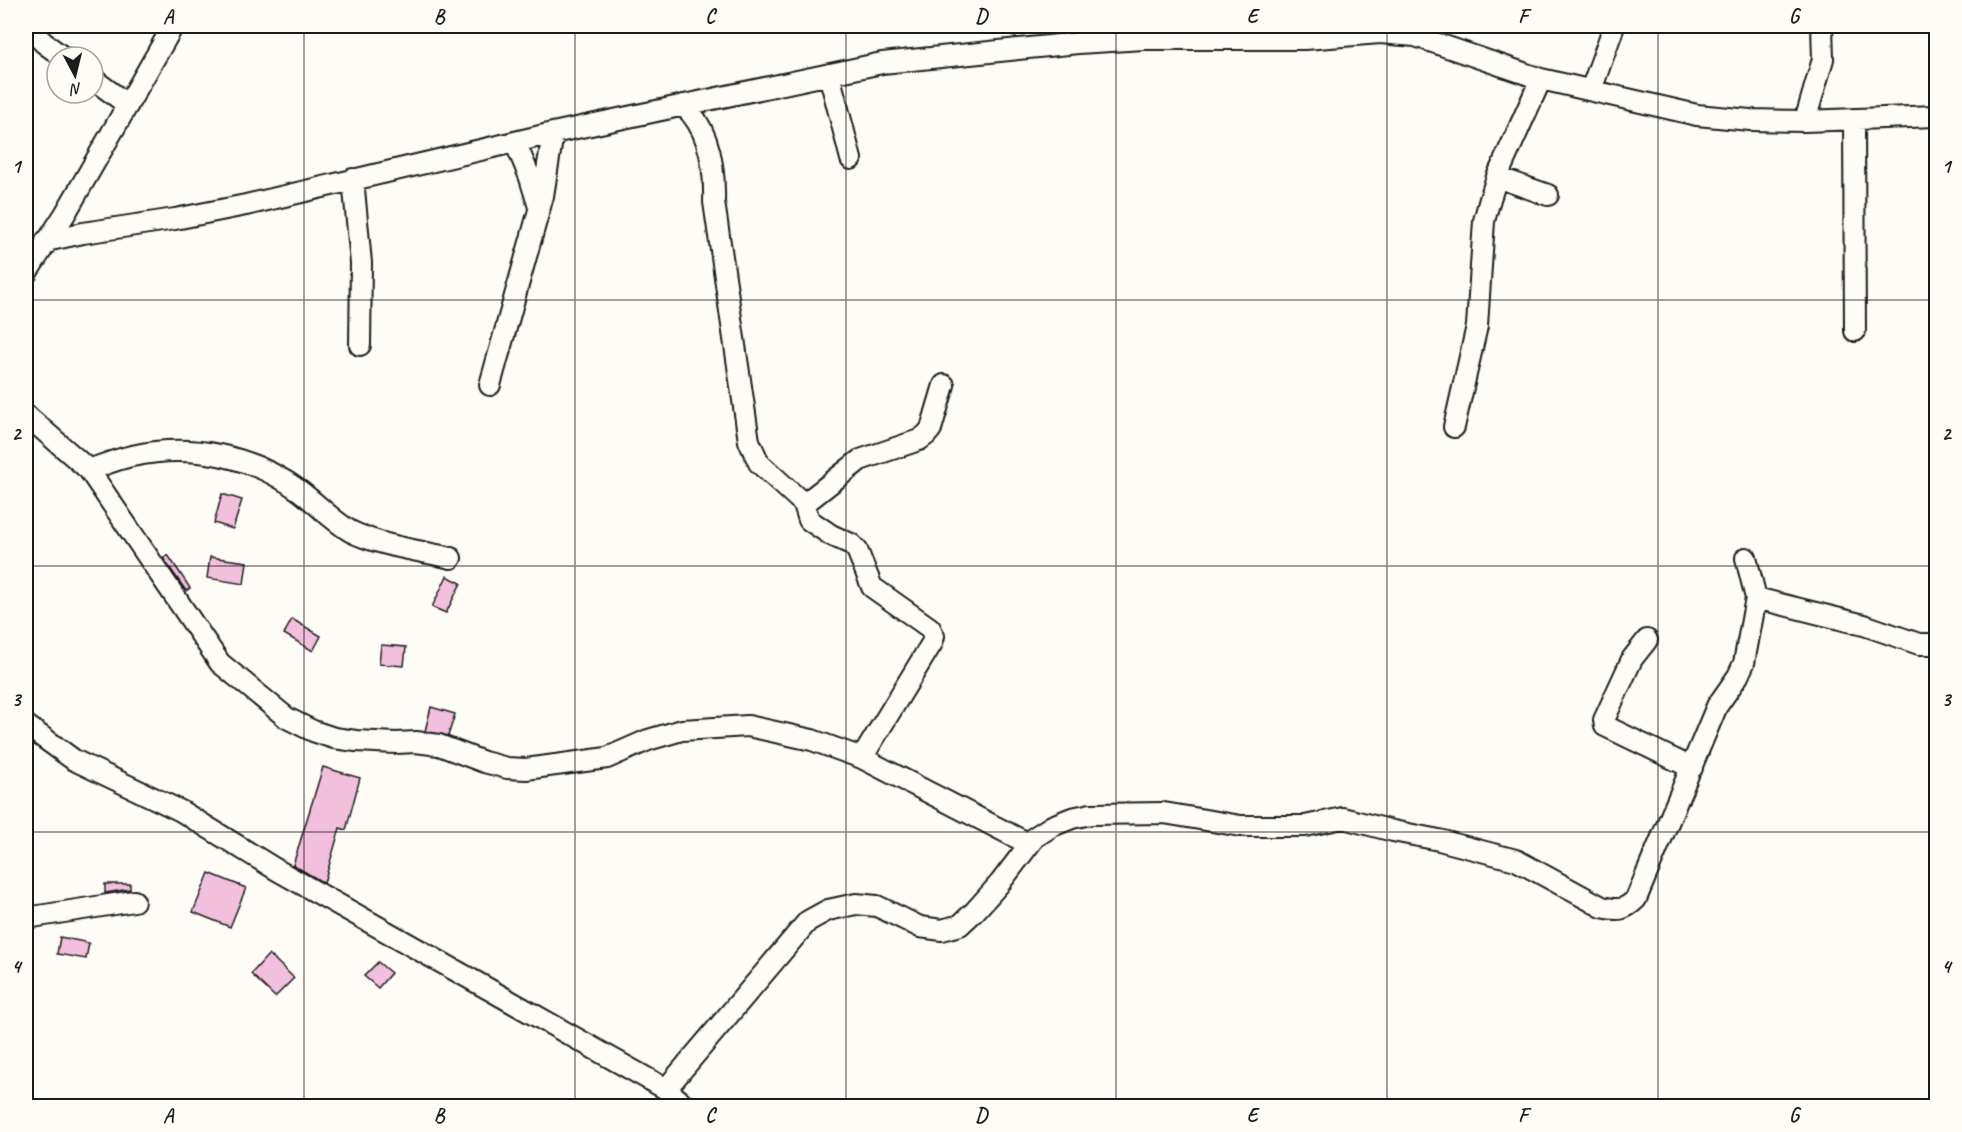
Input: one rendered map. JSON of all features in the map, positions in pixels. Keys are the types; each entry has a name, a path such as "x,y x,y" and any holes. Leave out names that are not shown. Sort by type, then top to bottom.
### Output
{"street":[{"path":"27,26 47,45"},
{"path":"26,274 64,214 173,26"},
{"path":"1591,90 1614,26"},
{"path":"1805,121 1823,59 1822,26"},
{"path":"46,241 115,227 175,219 515,142 882,63 1078,43 1238,32 1305,39 1417,31 1541,79 1697,115 1750,120 1805,121 1936,116"},
{"path":"829,74 851,159"},
{"path":"1454,426 1477,326 1484,220 1497,177 1541,79"},
{"path":"105,88 128,105"},
{"path":"683,105 694,114 702,131 715,175 714,202 749,441 759,463 804,504 809,519 857,550 872,587 930,628 934,636 932,644 862,758"},
{"path":"1854,119 1855,331"},
{"path":"490,385 547,181 553,134"},
{"path":"515,142 523,158 539,207"},
{"path":"1497,177 1548,195"},
{"path":"353,179 361,263 360,345"},
{"path":"804,504 860,460 919,440 926,435 931,429 944,385"},
{"path":"26,415 88,470 220,663 287,718 313,731 334,738 356,741 416,742 439,745 484,762 507,768 526,769 608,758 648,740 682,730 748,726 812,740 862,758 1029,844"},
{"path":"88,470 129,456 152,452 221,454 263,468 300,491 336,521 357,533 396,546 451,558"},
{"path":"666,1089 808,921 828,910 856,904 877,906 920,927 942,930 960,925 1000,883 1035,837 1052,826 1091,814 1164,813 1241,826 1305,826 1343,819 1516,860 1602,907 1616,910 1627,908 1636,899 1717,706 1738,676 1744,663 1755,598 1746,558"},
{"path":"1755,598 1864,625 1919,644 1936,644"},
{"path":"1647,640 1632,659 1604,720 1605,726 1692,768"},
{"path":"26,725 74,760 181,811 277,870 666,1089 686,1107"},
{"path":"26,918 134,901"}],"building":[{"path":"222,494 242,500 233,529 214,523"},
{"path":"168,555 190,588 186,591 163,558"},
{"path":"210,557 247,562 244,584 207,578"},
{"path":"447,576 461,583 446,613 432,607"},
{"path":"292,619 321,636 313,651 284,634"},
{"path":"381,645 406,647 404,666 379,664"},
{"path":"431,707 455,714 448,736 425,731"},
{"path":"323,767 360,778 346,830 340,828 324,883 293,865"},
{"path":"209,873 246,888 230,927 193,912"},
{"path":"105,884 130,884 130,889 105,893"},
{"path":"60,937 89,943 86,959 57,954"},
{"path":"269,954 294,978 275,997 251,974"},
{"path":"378,962 391,973 378,988 364,976"}]}
